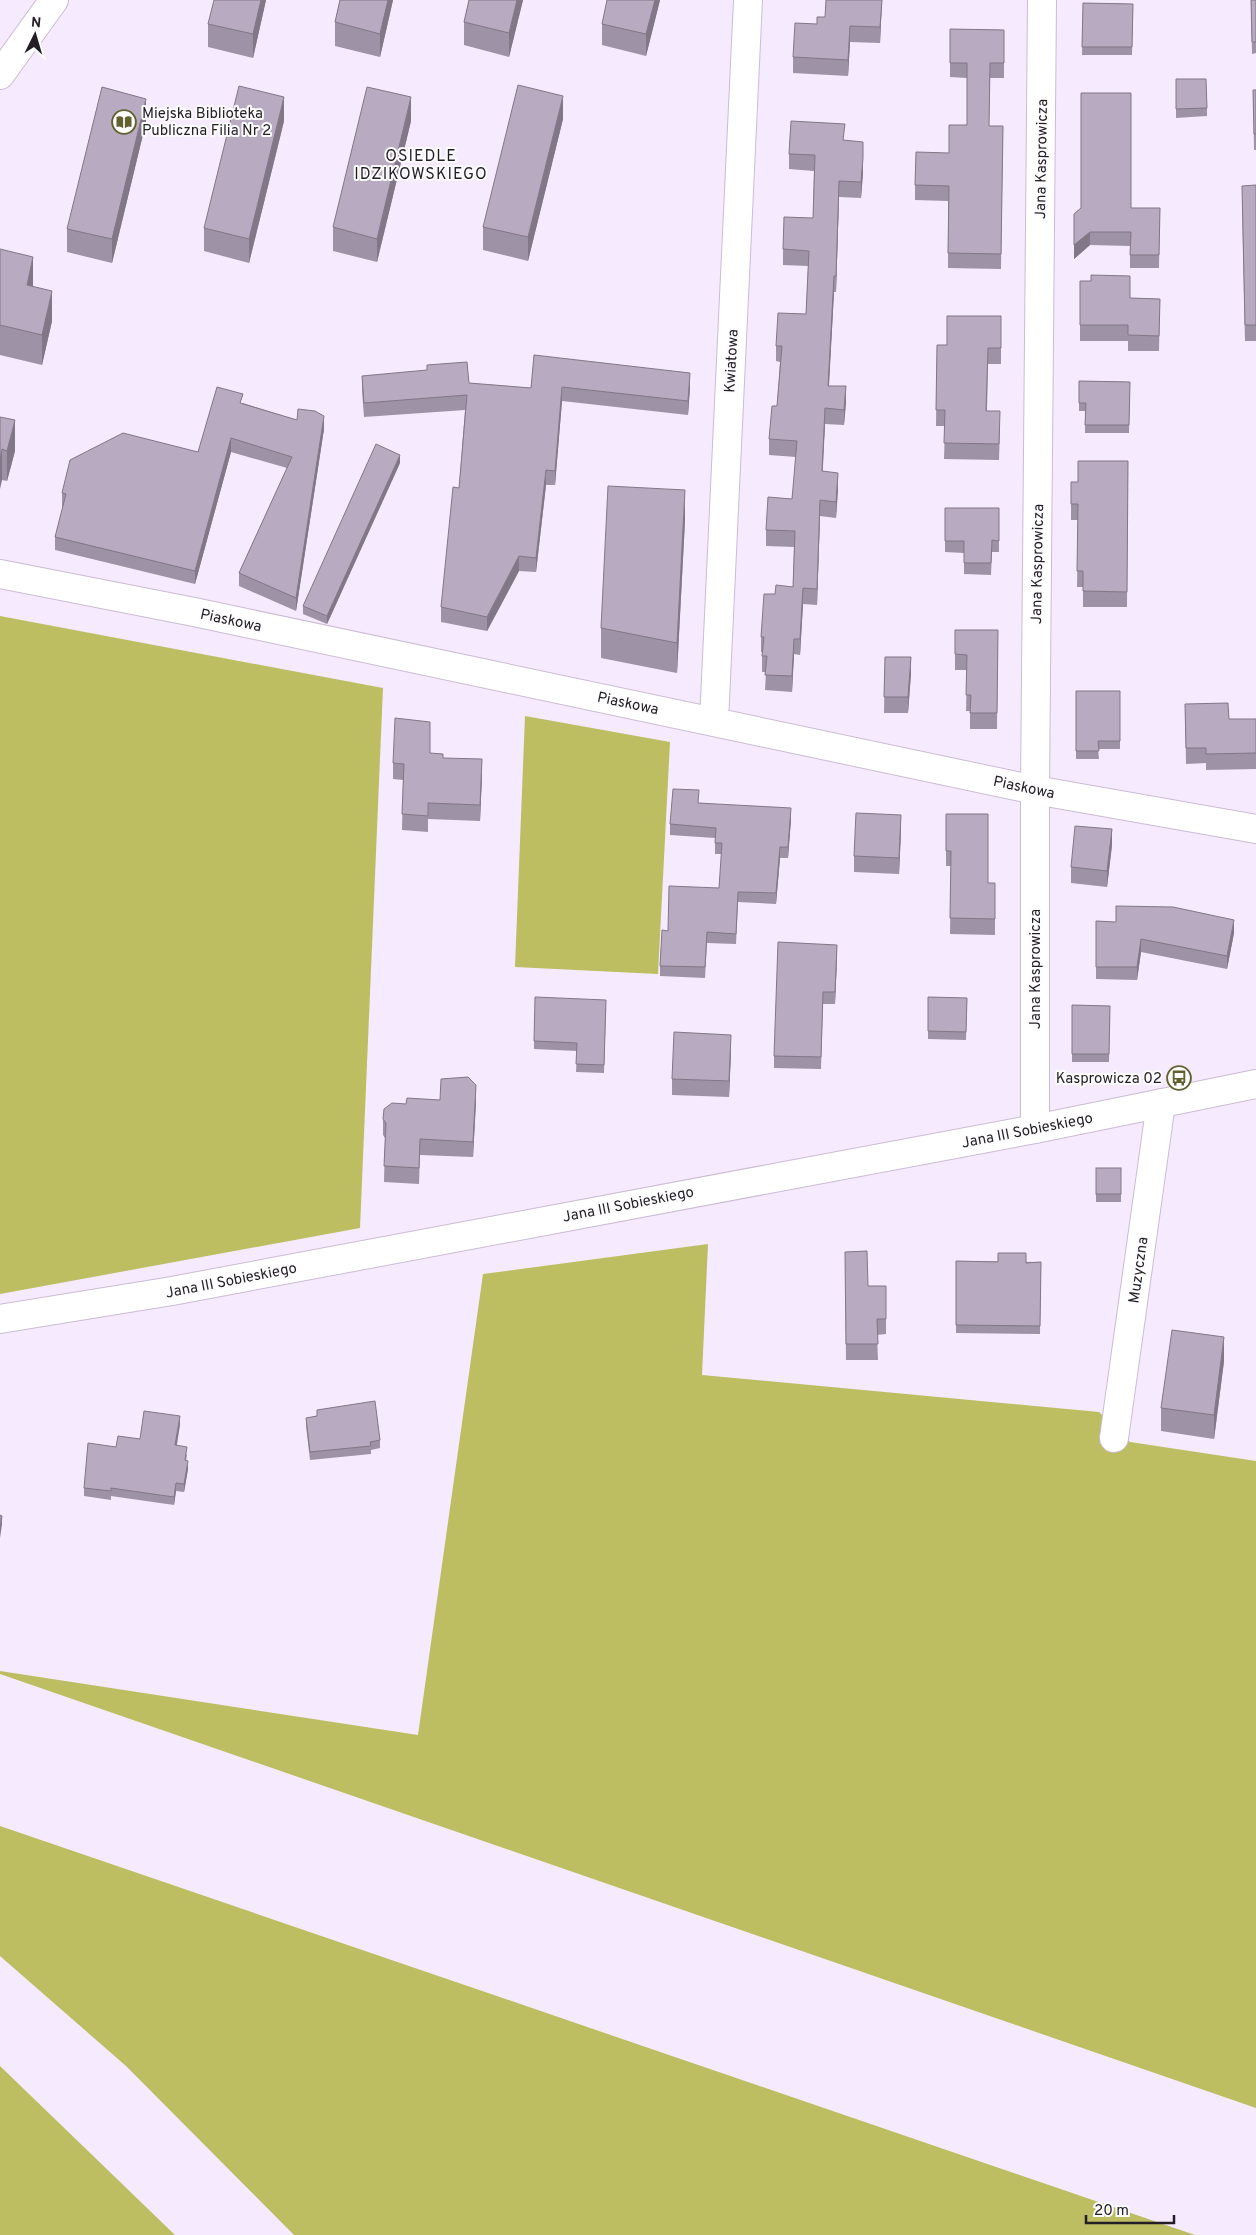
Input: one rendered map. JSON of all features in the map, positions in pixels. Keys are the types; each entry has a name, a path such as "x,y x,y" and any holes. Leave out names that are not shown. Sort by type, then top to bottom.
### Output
{"street":[{"path":"0,75 54,0"},
{"name":"Kwiatowa","path":"714,721 748,0"},
{"name":"Jana Kasprowicza","path":"1035,1129 1035,790 1042,0"},
{"name":"Piaskowa","path":"0,574 203,614 1035,790 1256,829"},
{"name":"Jana III Sobieskiego","path":"0,1319 181,1290 1035,1129 1256,1084"},
{"name":"Muzyczna","path":"1114,1438 1161,1103"}],"shaded area":[{"path":"0,616 383,688 360,1228 0,1294"},
{"path":"525,716 670,742 658,974 515,967"},
{"path":"708,1244 702,1375 1099,1412 1130,1442 1256,1461 1256,2108 0,1674 0,1671 418,1735 483,1274"},
{"path":"0,1826 1195,2235 294,2235 126,2066 0,1956"},
{"path":"0,2066 175,2235 0,2235"}],"building":[{"path":"214,0 261,0 253,34 208,24"},
{"path":"340,0 388,0 380,34 335,22"},
{"path":"469,0 517,0 509,33 464,22"},
{"path":"607,0 655,0 646,34 602,24"},
{"path":"826,0 882,0 880,27 850,26 848,60 793,57 795,23 817,24 817,17 825,17"},
{"path":"1251,0 1256,0 1256,42 1252,42"},
{"path":"1083,3 1133,4 1132,47 1082,47"},
{"path":"950,29 1004,30 1004,63 990,63 989,126 1003,126 1001,254 948,253 949,186 915,185 916,152 949,153 949,125 967,125 967,63 950,63"},
{"path":"1176,79 1206,79 1207,108 1176,109"},
{"path":"518,85 563,96 528,237 483,227"},
{"path":"239,86 284,97 249,239 204,228"},
{"path":"102,87 146,99 112,239 67,229"},
{"path":"367,87 411,97 377,239 333,227"},
{"path":"1253,90 1256,90 1256,134 1254,134"},
{"path":"1081,93 1131,93 1131,208 1160,208 1159,255 1130,255 1131,232 1090,232 1074,245 1074,214 1081,208"},
{"path":"791,121 845,124 843,140 863,142 861,182 839,181 836,276 834,276 828,386 846,386 844,410 825,408 822,471 838,473 836,502 820,500 817,589 803,588 800,639 794,639 792,676 765,675 767,656 762,656 764,637 761,637 764,594 775,594 776,585 793,587 795,531 766,530 768,497 792,499 797,441 769,439 772,406 777,406 782,346 776,346 778,313 806,314 809,251 783,249 784,217 813,218 815,155 789,154"},
{"path":"1256,185 1256,325 1245,325 1242,186"},
{"path":"0,249 33,257 27,285 52,291 42,335 0,325"},
{"path":"1091,275 1130,276 1130,298 1160,299 1159,336 1128,335 1128,325 1080,325 1080,281 1091,281"},
{"path":"947,316 1001,316 1001,348 988,348 986,411 1000,411 999,444 944,443 945,410 936,410 937,345 947,345"},
{"path":"534,355 690,373 688,401 562,387 555,471 546,470 536,558 519,556 487,617 441,607 453,487 459,488 467,395 364,403 362,376 427,370 427,365 467,362 469,383 531,388"},
{"path":"1079,381 1130,382 1129,425 1085,425 1086,403 1079,403"},
{"path":"217,387 243,394 240,403 297,420 298,409 315,411 324,416 296,598 239,573 292,457 231,438 195,571 55,537 66,494 62,493 70,460 123,433 198,452"},
{"path":"0,417 15,420 7,451 2,449 0,459"},
{"path":"376,444 400,455 327,616 303,606"},
{"path":"1078,461 1128,461 1127,592 1083,591 1083,571 1077,571 1078,504 1071,504 1071,482 1078,482"},
{"path":"608,486 685,490 677,643 601,628"},
{"path":"945,508 999,508 999,541 992,540 991,563 964,563 964,541 945,541"},
{"path":"955,630 998,630 997,713 970,713 971,695 966,695 967,655 955,654"},
{"path":"885,657 911,657 908,697 884,697"},
{"path":"1076,691 1120,691 1120,741 1098,741 1099,751 1076,751"},
{"path":"1228,703 1229,719 1256,719 1256,753 1206,754 1206,748 1186,748 1185,704"},
{"path":"395,718 430,722 430,753 443,754 443,758 482,759 480,805 428,803 428,816 402,814 404,764 393,763"},
{"path":"673,789 699,790 698,803 791,808 788,847 780,847 776,893 738,892 736,934 707,932 705,967 660,966 662,930 668,931 669,886 719,888 722,843 715,843 716,828 670,824"},
{"path":"856,813 901,815 899,858 854,856"},
{"path":"946,814 988,814 988,883 995,883 995,919 950,918 951,851 946,851"},
{"path":"1075,826 1112,829 1107,871 1071,867"},
{"path":"1116,906 1173,907 1234,920 1227,956 1141,939 1137,967 1096,967 1096,921 1116,922"},
{"path":"778,942 837,945 835,992 823,992 821,1057 774,1056"},
{"path":"535,997 606,1000 604,1065 576,1064 577,1043 534,1041"},
{"path":"928,997 967,998 966,1032 928,1031"},
{"path":"1072,1005 1110,1006 1109,1054 1072,1054"},
{"path":"674,1032 731,1035 729,1081 672,1079"},
{"path":"468,1077 476,1085 473,1142 420,1139 419,1168 384,1166 386,1123 383,1119 384,1109 392,1103 406,1104 407,1098 440,1100 441,1079"},
{"path":"1096,1168 1121,1168 1121,1194 1096,1194"},
{"path":"867,1251 868,1286 886,1286 886,1319 877,1319 878,1344 846,1344 845,1252"},
{"path":"998,1253 1026,1253 1026,1263 1041,1262 1040,1326 956,1325 956,1261 998,1262"},
{"path":"1172,1330 1224,1337 1214,1415 1161,1408"},
{"path":"375,1401 380,1440 370,1442 371,1446 310,1452 306,1418 317,1416 317,1410"},
{"path":"144,1411 180,1416 175,1445 187,1447 185,1460 188,1461 184,1484 176,1483 174,1497 111,1488 111,1491 84,1488 88,1443 116,1447 118,1436 140,1439"}],"place":[{"name":"Miejska Biblioteka Publiczna Filia Nr 2","path":"124,122"},
{"name":"Kasprowicza 02","path":"1179,1078"}],"district":[{"name":"OSIEDLE IDZIKOWSKIEGO","path":"421,164"}]}
